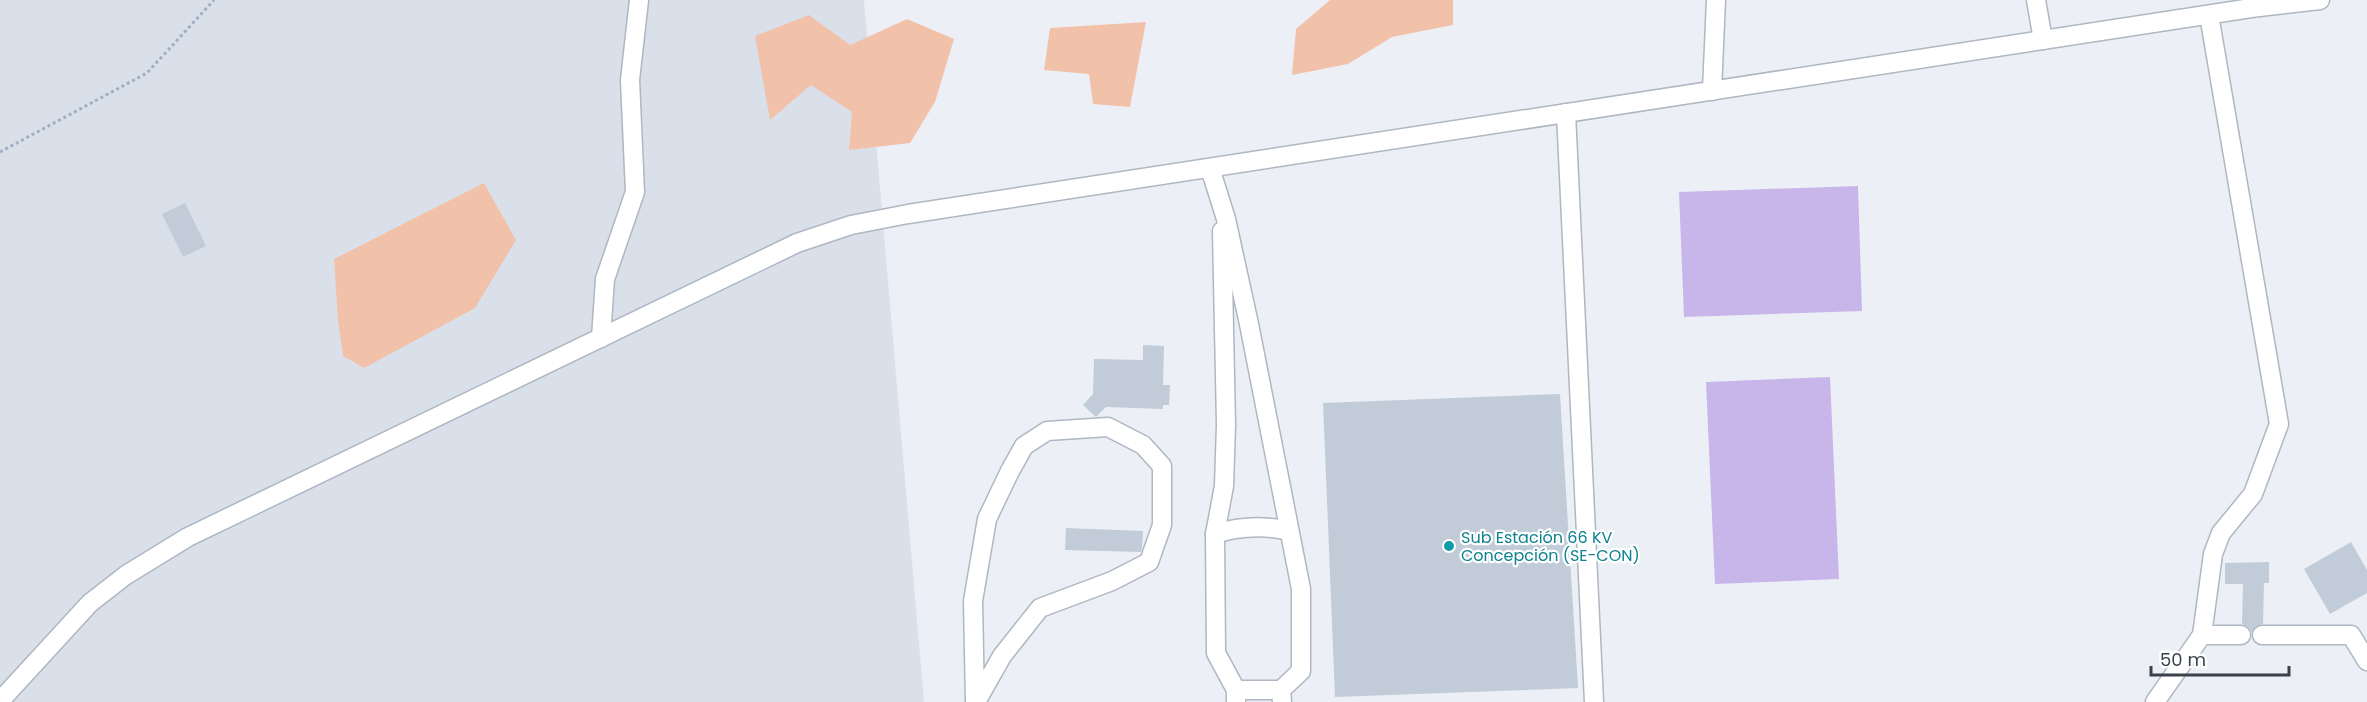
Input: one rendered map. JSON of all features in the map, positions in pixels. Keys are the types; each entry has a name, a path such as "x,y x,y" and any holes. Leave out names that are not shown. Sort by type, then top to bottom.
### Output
{"street":[{"path":"601,338 605,279 635,192 630,80 639,0"},
{"path":"1712,91 1716,0"},
{"path":"2036,0 2043,40"},
{"path":"0,701 90,603 126,575 179,543 797,243 851,225 1566,113 2320,0"},
{"path":"2156,702 2202,634 2213,554 2221,533 2253,494 2279,424 2209,15"},
{"path":"1566,113 1594,702"},
{"path":"1210,168 1222,208 1249,324 1301,589 1301,671 1281,696 1236,696 1216,653 1215,534 1224,486 1226,425 1222,208"},
{"path":"1108,427 1143,445 1162,466 1162,525 1149,562 1112,581 1040,608 1002,656 975,702 973,601 987,519 1024,446 1047,431 1108,427"},
{"path":"1215,534 1234,528 1271,527 1289,531"},
{"path":"2202,634 2241,635"},
{"path":"2262,635 2350,635 2367,662"}],"path":[{"path":"0,153 147,73 214,0"}],"shaded area":[{"path":"0,0 864,0 924,702 0,702"},
{"path":"1330,0 1453,0 1453,25 1392,37 1348,64 1292,75 1296,29"},
{"path":"809,15 850,45 907,19 954,39 935,102 910,143 849,150 852,112 811,85 770,120 755,36"},
{"path":"1146,22 1130,107 1093,104 1089,74 1044,70 1050,28"},
{"path":"484,183 516,240 475,308 364,368 343,356 334,259"},
{"path":"1858,186 1862,311 1684,317 1679,192"},
{"path":"1830,377 1839,579 1715,584 1706,382"}],"building":[{"path":"185,203 206,246 183,257 162,214"},
{"path":"1143,345 1164,346 1163,385 1170,385 1169,405 1163,405 1163,409 1106,407 1096,417 1083,405 1093,394 1094,359 1143,360"},
{"name":"Sub Estación 66 KV Concepción (SE-CON)","path":"1560,394 1578,688 1335,697 1323,403"},
{"path":"1066,528 1143,531 1141,552 1065,550"},
{"path":"2351,542 2367,570 2367,593 2330,614 2304,569"},
{"path":"2269,562 2269,583 2264,583 2263,624 2256,626 2252,632 2242,624 2243,584 2225,584 2225,563"}],"place":[{"name":"Sub Estación 66 KV Concepción (SE-CON)","path":"1449,546"}]}
